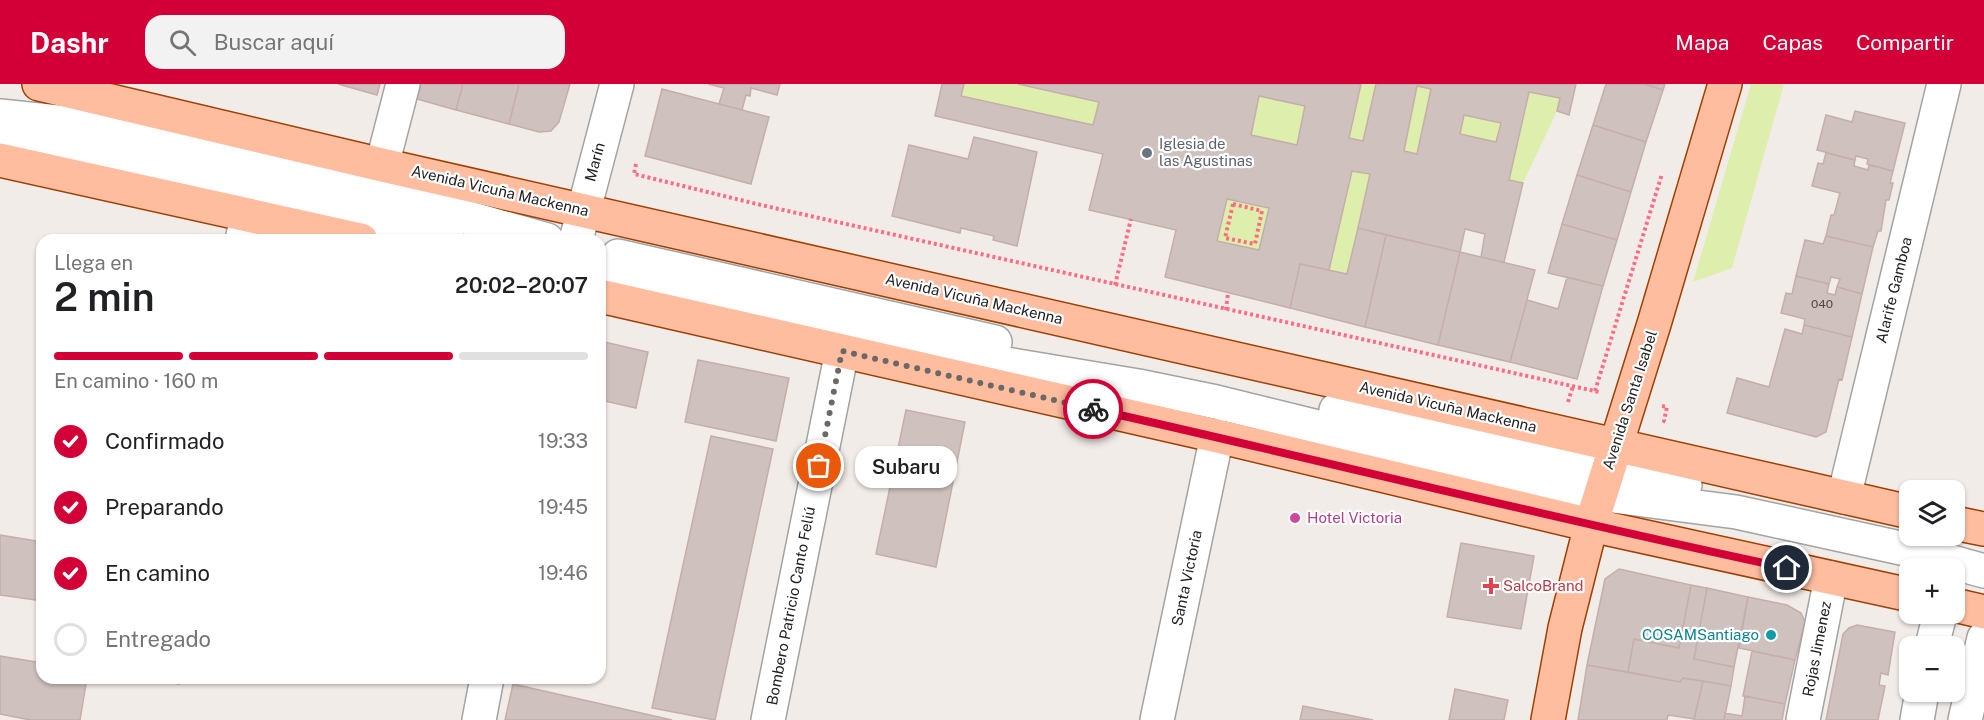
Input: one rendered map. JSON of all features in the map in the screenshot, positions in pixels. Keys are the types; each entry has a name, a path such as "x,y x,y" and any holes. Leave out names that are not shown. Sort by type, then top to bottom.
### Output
{"main road":[{"name":"Avenida Santa Isabel","path":"1548,720 1565,628 1591,525 1725,84"},
{"name":"Avenida Vicuña Mackenna","path":"48,85 382,165 580,225 1608,470 1844,497 1899,510"},
{"path":"0,159 245,227 307,234"},
{"path":"606,297 1217,436 1591,525 1899,593"},
{"path":"1965,526 1984,530"},
{"path":"1965,608 1984,612"}],"street":[{"path":"382,165 403,84"},
{"name":"Marín","path":"580,225 617,84"},
{"name":"Alarife Gamboa","path":"1844,497 1944,84"},
{"path":"0,116 68,123 322,179 400,198 526,234"},
{"path":"0,140 265,197 422,234"},
{"path":"606,253 981,339 1188,377 1608,470 1755,498 1899,531"},
{"path":"606,276 915,349 1127,384 1227,404 1522,482 1608,470 1736,512 1905,549 1984,571"},
{"name":"Bombero Patricio Canto Feliú","path":"768,720 842,351"},
{"name":"Santa Victoria","path":"1157,720 1217,436"},
{"path":"1963,546 1984,551"},
{"name":"Rojas Jimenez","path":"1803,720 1830,578"},
{"path":"1965,720 1984,638"},
{"path":"478,720 486,684"},
{"path":"1917,720 1920,702"}],"path":[{"path":"636,164 634,174 772,208 1667,407 1664,422 1675,424"},
{"path":"1595,391 1665,164"},
{"path":"1233,204 1262,211 1255,244 1239,243 1226,238 1233,204"},
{"path":"1115,285 1131,219"},
{"path":"1226,310 1228,293"}],"green space":[{"path":"964,84 1018,84 1099,102 1093,125 961,96"},
{"path":"1361,84 1376,84 1363,141 1349,138"},
{"path":"1751,84 1784,84 1732,268 1693,282"},
{"path":"1417,86 1431,89 1417,154 1404,151"},
{"path":"1529,92 1560,98 1557,111 1523,183 1509,180"},
{"path":"1259,96 1305,106 1297,145 1251,135"},
{"path":"1464,115 1501,123 1496,142 1460,134"},
{"path":"1352,171 1370,174 1347,274 1329,270"},
{"path":"1227,199 1269,208 1259,250 1217,241"}],"building":[{"path":"338,84 380,84 377,95"},
{"path":"421,84 463,84 456,110 417,99"},
{"path":"463,84 519,84 509,124 456,110"},
{"path":"519,84 570,84 559,122 551,131 539,132 509,124"},
{"path":"708,84 780,84 777,95 751,88 750,96 746,95 742,110 719,104 724,88"},
{"path":"942,84 964,84 961,96 1093,125 1099,102 1018,84 1361,84 1349,138 1363,141 1376,84 1576,84 1569,115 1557,111 1560,98 1529,92 1509,180 1523,183 1504,262 1481,257 1485,234 1465,229 1460,252 1358,228 1370,174 1352,171 1329,270 1300,264 1290,308 1165,277 1176,230 1089,210 1103,154 935,116","holes":["1417,86 1431,89 1417,154 1404,151","1259,96 1305,106 1297,145 1251,135","1464,115 1501,123 1496,142 1460,134","1227,199 1269,208 1259,250 1217,241"]},
{"path":"1606,84 1644,84 1663,90 1646,142 1593,125"},
{"path":"1644,84 1665,84 1663,90"},
{"path":"662,89 769,117 751,184 645,156"},
{"path":"1855,111 1905,123 1893,171 1867,164 1868,159 1856,156 1855,160 1817,150 1826,115 1852,122"},
{"path":"1593,125 1646,142 1631,192 1577,175"},
{"path":"974,137 1037,152 1017,246 993,240 994,236 961,228 960,233 892,216 909,145 968,159"},
{"path":"1826,153 1855,160 1854,166 1868,170 1869,165 1893,171 1890,183 1893,183 1889,200 1886,200 1881,231 1878,231 1873,247 1826,236 1840,193 1812,186 1818,163 1823,164"},
{"path":"1577,175 1631,192 1617,240 1562,224"},
{"path":"1562,224 1617,240 1603,286 1548,273"},
{"path":"1358,228 1386,235 1365,327 1290,308 1300,264 1347,274"},
{"path":"1386,235 1460,252 1438,345 1365,327"},
{"path":"1826,236 1873,247 1862,294 1837,287 1840,279 1831,277 1829,284 1796,276 1805,240 1823,244"},
{"path":"1460,252 1535,270 1510,362 1438,345"},
{"path":"1796,276 1829,284 1827,293 1835,295 1837,287 1862,294 1852,337 1804,325 1805,319 1781,313 1786,293 1792,294"},
{"path":"1567,277 1603,286 1577,379 1510,362 1527,300 1558,309"},
{"path":"1804,325 1852,337 1826,432 1816,437 1727,413 1737,378 1769,387 1785,329 1802,334"},
{"path":"606,342 648,352 636,408 606,401"},
{"path":"698,360 789,378 776,441 685,422"},
{"path":"906,410 965,422 936,567 876,554"},
{"path":"711,436 773,449 715,720 652,708"},
{"path":"0,535 36,541 36,600 0,595"},
{"name":"SalcoBrand","path":"1461,543 1534,556 1521,629 1447,617"},
{"path":"1619,569 1691,585 1679,648 1634,639 1628,672 1587,665 1605,579"},
{"path":"1691,585 1707,588 1694,659 1734,667 1731,686 1683,678 1680,682 1628,672 1634,639 1679,648"},
{"path":"1707,588 1748,597 1734,667 1694,659"},
{"name":"COSAMSantiago","path":"1748,597 1787,605 1801,613 1805,622 1795,660 1739,648"},
{"path":"1857,625 1895,632 1888,675 1881,673 1879,685 1885,686 1878,720 1826,720 1843,634 1849,628"},
{"path":"1752,651 1795,660 1785,704 1743,696"},
{"path":"0,656 36,662 36,684 86,684 80,720 30,720 0,714"},
{"path":"1587,665 1680,682 1683,678 1703,681 1694,719 1668,715 1667,720 1578,720"},
{"path":"1703,681 1731,686 1724,720 1694,720"},
{"path":"513,684 672,720 505,720"},
{"path":"1455,689 1508,700 1504,720 1449,720"},
{"path":"1745,696 1785,704 1782,720 1724,720 1725,713 1742,716"},
{"path":"1303,706 1373,720 1300,720"}],"way so far":[{"path":"819,466 842,351 1093,409"}],"place":[{"name":"Iglesia de las Agustinas","path":"1147,153"},
{"name":"Subaru","path":"819,466"},
{"name":"Hotel Victoria","path":"1295,518"},
{"name":"SalcoBrand","path":"1491,586"},
{"name":"COSAMSantiago","path":"1771,635"}],"route":[{"path":"1093,409 1217,436 1397,481 1787,568"}]}
